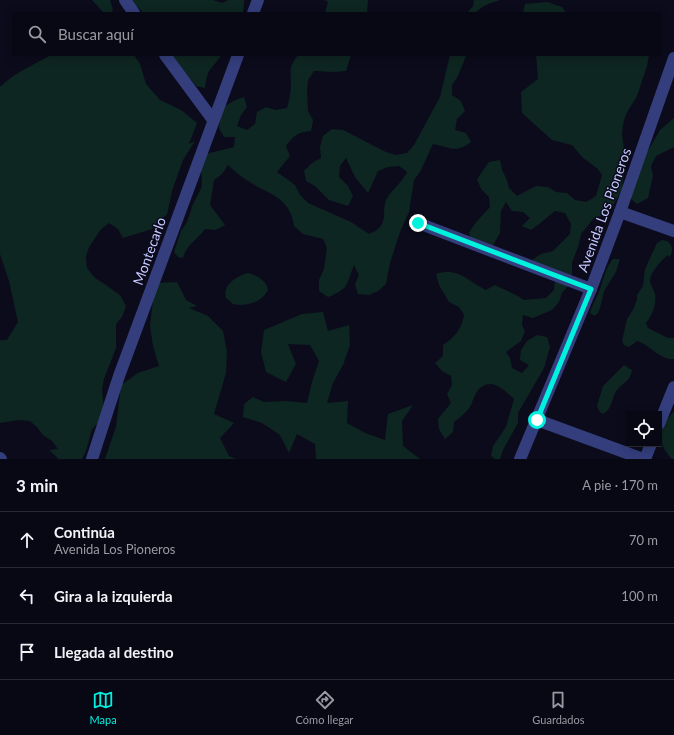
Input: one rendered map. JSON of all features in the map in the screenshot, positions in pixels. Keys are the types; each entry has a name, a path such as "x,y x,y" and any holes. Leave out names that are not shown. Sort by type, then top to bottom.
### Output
{"street":[{"path":"125,0 133,12"},
{"path":"253,12 258,0"},
{"path":"166,56 214,120"},
{"name":"Montecarlo","path":"92,459 119,376 238,56"},
{"name":"Avenida Los Pioneros","path":"520,459 591,289 620,212 674,58"},
{"path":"620,212 674,231"},
{"path":"418,223 591,289"},
{"path":"662,417 674,387"},
{"path":"537,420 644,459 650,447"}],"green space":[{"path":"92,0 110,0 113,10 112,12 103,12"},
{"path":"130,0 213,0 222,3 228,0 244,0 243,12 143,12"},
{"path":"325,0 368,0 367,12 325,12 328,2"},
{"path":"474,0 500,0 480,8 476,12 468,12 473,6"},
{"path":"547,2 562,7 565,12 523,12 525,4"},
{"path":"49,56 135,56 140,64 146,84 160,100 181,110 197,123 189,144 195,141 183,160 172,191 167,214 152,229 123,238 118,229 109,223 101,229 89,247 86,257 87,268 94,277 120,295 126,306 122,317 116,324 116,348 104,379 102,389 104,411 100,421 92,429 86,451 82,459 58,459 49,450 58,449 52,441 43,435 30,421 18,420 0,423 0,340 7,340 18,322 9,281 0,254 0,87 18,73"},
{"path":"172,56 220,56 209,71 205,88 196,86"},
{"path":"297,56 351,56 346,71 314,71 308,80 308,111 313,120 311,131 299,133 289,142 286,146 290,156 277,172 295,185 300,195 308,203 351,222 369,234 378,229 382,224 386,200 407,172 399,166 388,167 378,171 368,193 355,177 346,158 340,166 339,177 348,186 353,196 348,206 329,200 315,186 306,181 304,171 312,163 321,158 320,147 323,136 332,129 343,130 386,152 396,155 407,153 414,145 440,97 450,56 466,56 458,76 452,85 452,95 461,101 465,111 457,119 455,130 466,133 471,142 461,148 456,149 433,144 420,172 414,180 409,212 400,232 390,263 386,284 378,291 369,295 358,294 355,284 359,275 354,265 348,282 340,291 328,297 319,291 319,280 324,269 327,248 323,239 303,234 294,226 292,216 282,201 276,196 245,179 228,165 222,174 214,180 210,205 225,225 216,230 205,229 189,246 183,258 178,257 174,252 181,231 187,222 193,204 201,189 201,164 206,154 234,147 235,137 224,137 219,128 220,117 224,107 233,101 244,97 247,107 241,115 237,126 247,130 255,124 257,112 266,107 276,110 287,108 291,91 291,69"},
{"path":"536,56 649,56 637,96 626,114 623,124 622,135 625,167 622,189 612,207 603,215 594,218 581,234 572,263 572,274 569,285 562,293 559,302 552,310 533,318 523,315 522,325 525,331 521,341 506,352 510,358 512,368 522,373 529,365 520,360 521,350 527,341 537,335 547,337 550,347 544,368 518,413 518,423 503,450 500,459 495,459 491,456 493,446 506,427 514,399 498,386 490,384 485,385 478,390 470,407 454,422 453,432 445,439 439,429 438,419 451,403 447,394 452,385 451,376 442,371 435,363 443,356 443,345 457,333 464,315 459,307 449,302 439,285 436,274 451,272 462,276 486,290 495,285 524,300 546,298 554,290 555,279 537,269 532,260 541,254 553,251 570,234 571,224 565,213 555,211 531,230 522,226 530,218 523,212 512,211 506,202 501,211 500,233 490,251 472,244 469,233 490,207 489,197 481,189 477,179 489,162 500,160 509,188 517,196 536,186 548,187 556,192 567,193 575,200 586,202 596,196 602,175 598,169 582,157 572,145 552,140 522,113 521,92 538,79"},
{"path":"674,118 674,147 656,156 651,166 653,176 648,198 637,204 629,197 642,157 649,149 660,130"},
{"path":"662,240 670,243 672,251 670,257 668,255 656,267 650,279 655,294 655,305 646,323 648,328 668,338 674,338 674,359 669,359 659,355 637,341 629,347 624,345 622,341 627,319 633,310 637,300 637,295 643,286 645,269 657,243"},
{"path":"613,259 620,259 616,272 604,291 598,313 594,316 590,313 591,310 606,270"},
{"path":"248,273 261,279 266,284 268,290 262,298 253,303 243,305 233,304 226,298 226,289 231,282 239,276"},
{"path":"177,282 186,300 197,306 189,308 208,316 223,331 227,352 226,373 214,414 234,423 220,438 229,456 236,459 105,459 116,427 121,385 138,373 159,366 153,346 150,326 155,283"},
{"path":"323,312 328,331 349,325 350,345 343,365 333,383 327,403 348,401 347,423 365,433 385,440 388,414 413,405 402,421 403,446 420,459 316,459 315,444 297,434 289,453 280,435 262,423 243,417 244,404 253,397 264,402 285,401 307,403 319,361 310,345 288,344 296,364 286,382 266,372 261,352 264,330 302,314"},
{"path":"624,365 632,370 630,376 617,390 609,409 603,414 599,411 597,406 603,386"},
{"path":"674,411 674,459 672,459 667,453 662,444 662,429"}],"route":[{"path":"418,223 591,289 537,420"}]}
